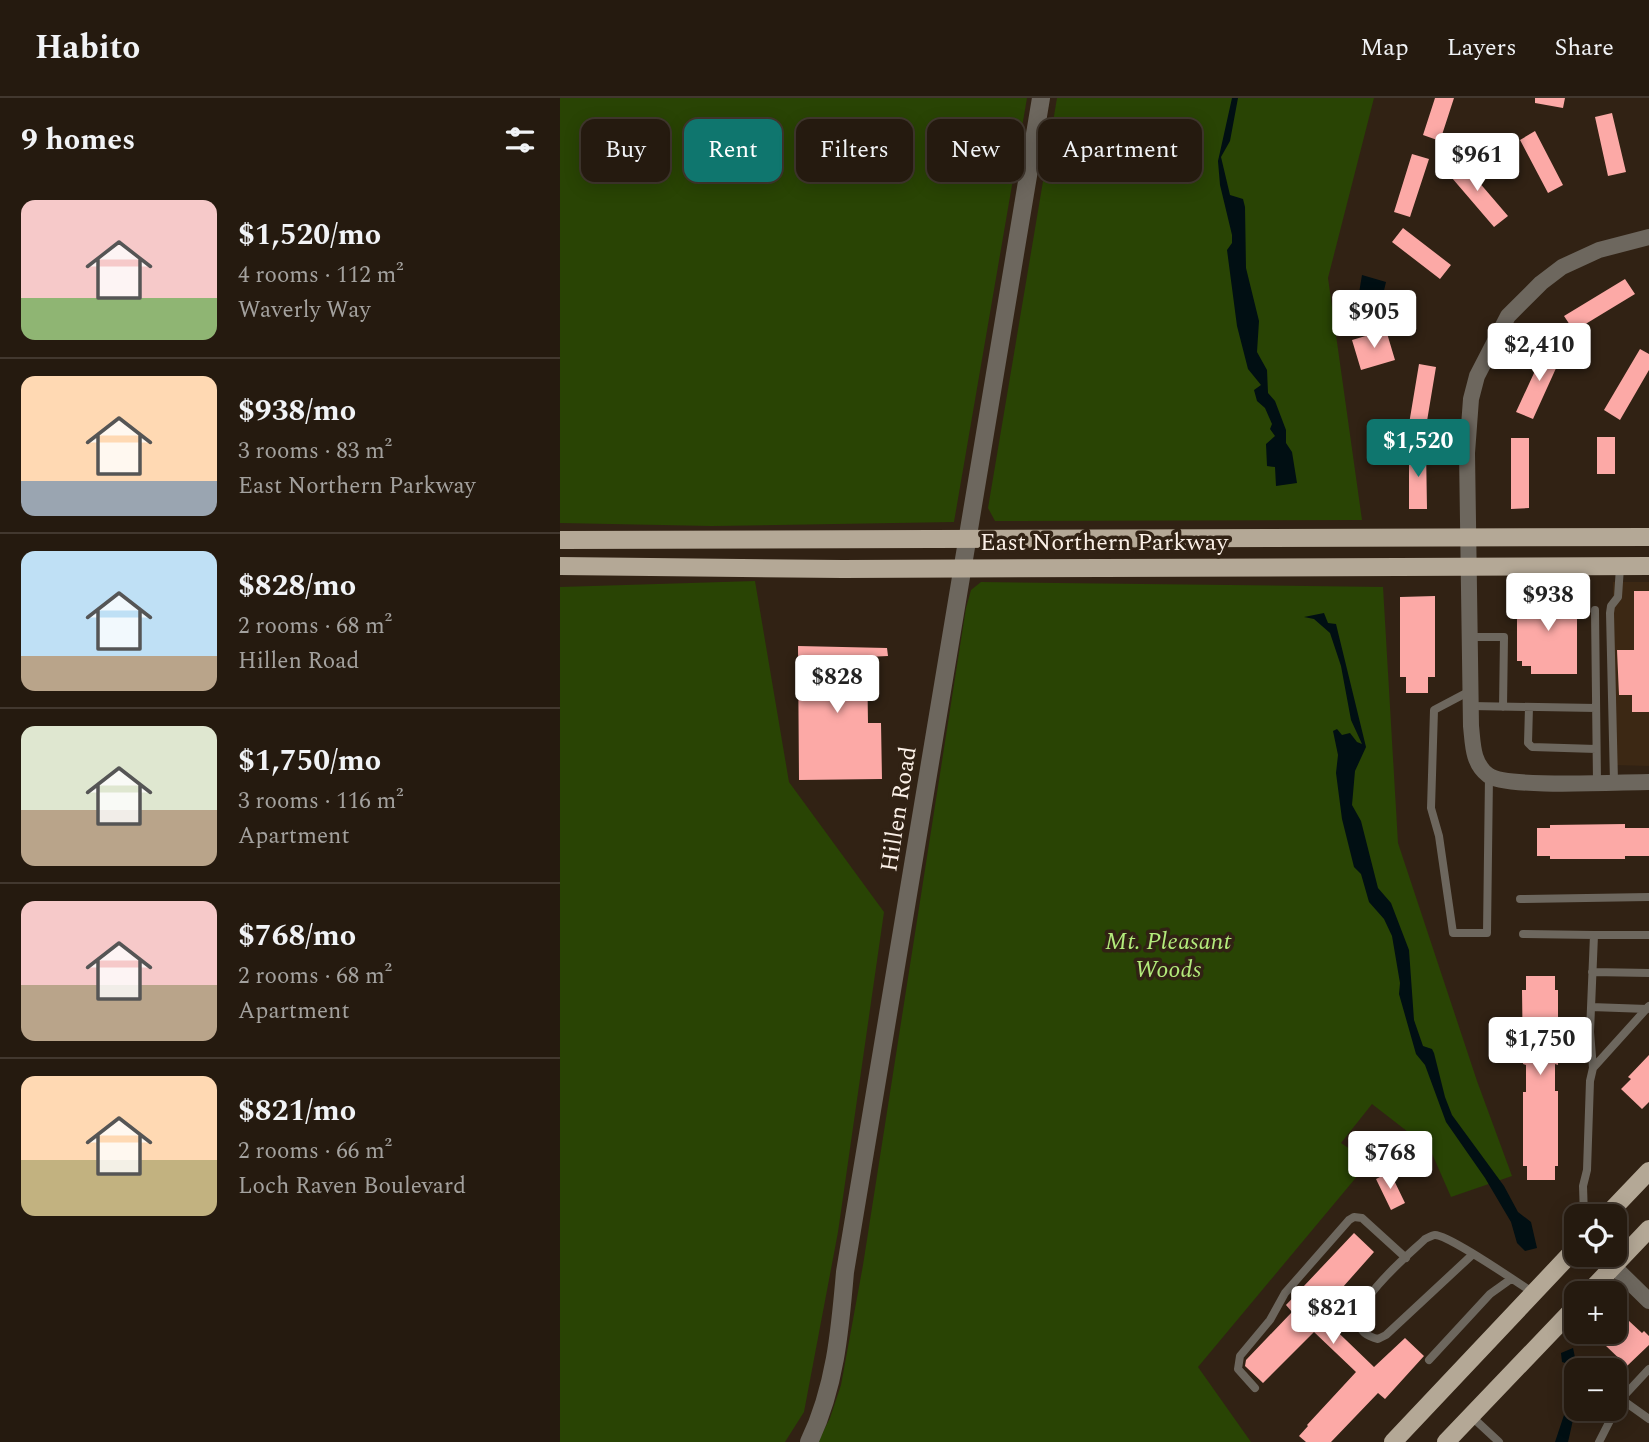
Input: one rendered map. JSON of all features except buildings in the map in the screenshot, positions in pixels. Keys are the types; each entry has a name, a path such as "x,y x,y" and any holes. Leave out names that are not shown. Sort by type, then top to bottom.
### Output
{"main road":[{"name":"East Northern Parkway","path":"560,540 1649,537"},
{"name":"East Northern Parkway","path":"560,566 843,569 1649,566"},
{"path":"1617,1204 1649,1171"},
{"path":"1627,1246 1649,1229"},
{"path":"1393,1442 1564,1261"},
{"path":"1446,1442 1564,1319"}],"street":[{"name":"Hillen Road","path":"809,1442 824,1409 836,1354 845,1272 1041,98"},
{"path":"1649,237 1599,250 1562,267 1524,297 1502,326 1485,357 1471,399 1467,453 1471,698 1473,750 1477,763 1486,773 1511,782 1649,782"},
{"path":"1614,1267 1649,1301"}],"lane":[{"path":"1614,782 1610,613 1611,606 1618,597 1620,566"},
{"path":"1595,611 1597,782"},
{"path":"1471,637 1504,638 1503,706"},
{"path":"1486,773 1486,933 1453,933 1439,836 1432,808 1434,710 1471,698 1503,706 1596,708"},
{"path":"1529,707 1528,743 1532,747 1596,749"},
{"path":"1520,899 1649,897"},
{"path":"1523,934 1649,935"},
{"path":"1584,1204 1590,1081 1593,1069 1591,1007 1594,935"},
{"path":"1592,972 1649,973"},
{"path":"1591,1007 1648,1007"},
{"path":"1593,1069 1648,1007"},
{"path":"1255,1388 1238,1369 1240,1356 1270,1320 1285,1293 1349,1220 1359,1216 1362,1218 1406,1258"},
{"path":"1472,1255 1393,1331 1378,1339 1371,1337 1360,1326 1361,1306 1425,1239 1434,1235 1444,1237 1534,1293"},
{"path":"1429,1360 1490,1294 1511,1279"},
{"path":"1627,1393 1649,1369"},
{"path":"1627,1403 1649,1419"},
{"path":"1471,1416 1499,1442"},
{"path":"1599,1442 1610,1421"}],"shaded area":[{"path":"1232,98 1238,98 1230,141 1221,157 1230,195 1243,199 1245,207 1246,268 1259,321 1257,352 1267,370 1268,393 1275,401 1286,430 1286,443 1292,452 1297,483 1276,486 1275,467 1267,466 1266,444 1275,436 1270,429 1272,424 1265,408 1257,401 1254,390 1261,385 1248,369 1237,326 1227,250 1232,243 1232,235 1220,185 1218,161"},
{"path":"1362,275 1386,282 1378,316 1356,311"},
{"path":"1613,582 1649,582 1649,766 1613,765"},
{"path":"1324,613 1328,623 1336,624 1366,747 1355,771 1352,805 1361,821 1378,888 1391,903 1409,950 1414,1020 1423,1046 1432,1049 1434,1053 1452,1115 1504,1186 1518,1212 1531,1222 1537,1248 1525,1251 1517,1243 1511,1222 1485,1178 1446,1122 1425,1065 1416,1054 1399,994 1400,983 1392,936 1384,919 1369,902 1361,874 1354,867 1342,819 1336,773 1338,755 1333,731 1337,729 1342,735 1350,733 1362,744 1351,720 1341,666 1330,633 1314,619 1304,617"},
{"path":"1573,1348 1575,1358 1564,1358 1562,1362 1561,1353"},
{"path":"1564,1415 1564,1421 1572,1421 1568,1442 1555,1442"}],"green space":[{"path":"560,98 1027,98 1023,119 927,119 927,182 1013,182 954,522 712,526 560,523"},
{"path":"1057,98 1374,98 1328,278 1362,520 995,521 988,508 1043,182 1202,182 1202,119 1053,119"},
{"path":"755,581 789,782 884,912 838,1232 804,1412 785,1442 560,1442 560,587"},
{"name":"Mt. Pleasant Woods","path":"981,582 1383,587 1398,843 1477,1081 1512,1176 1451,1197 1430,1149 1372,1104 1341,1143 1369,1162 1198,1367 1251,1442 818,1442 830,1418 841,1385 863,1265 966,608 971,590"}]}
